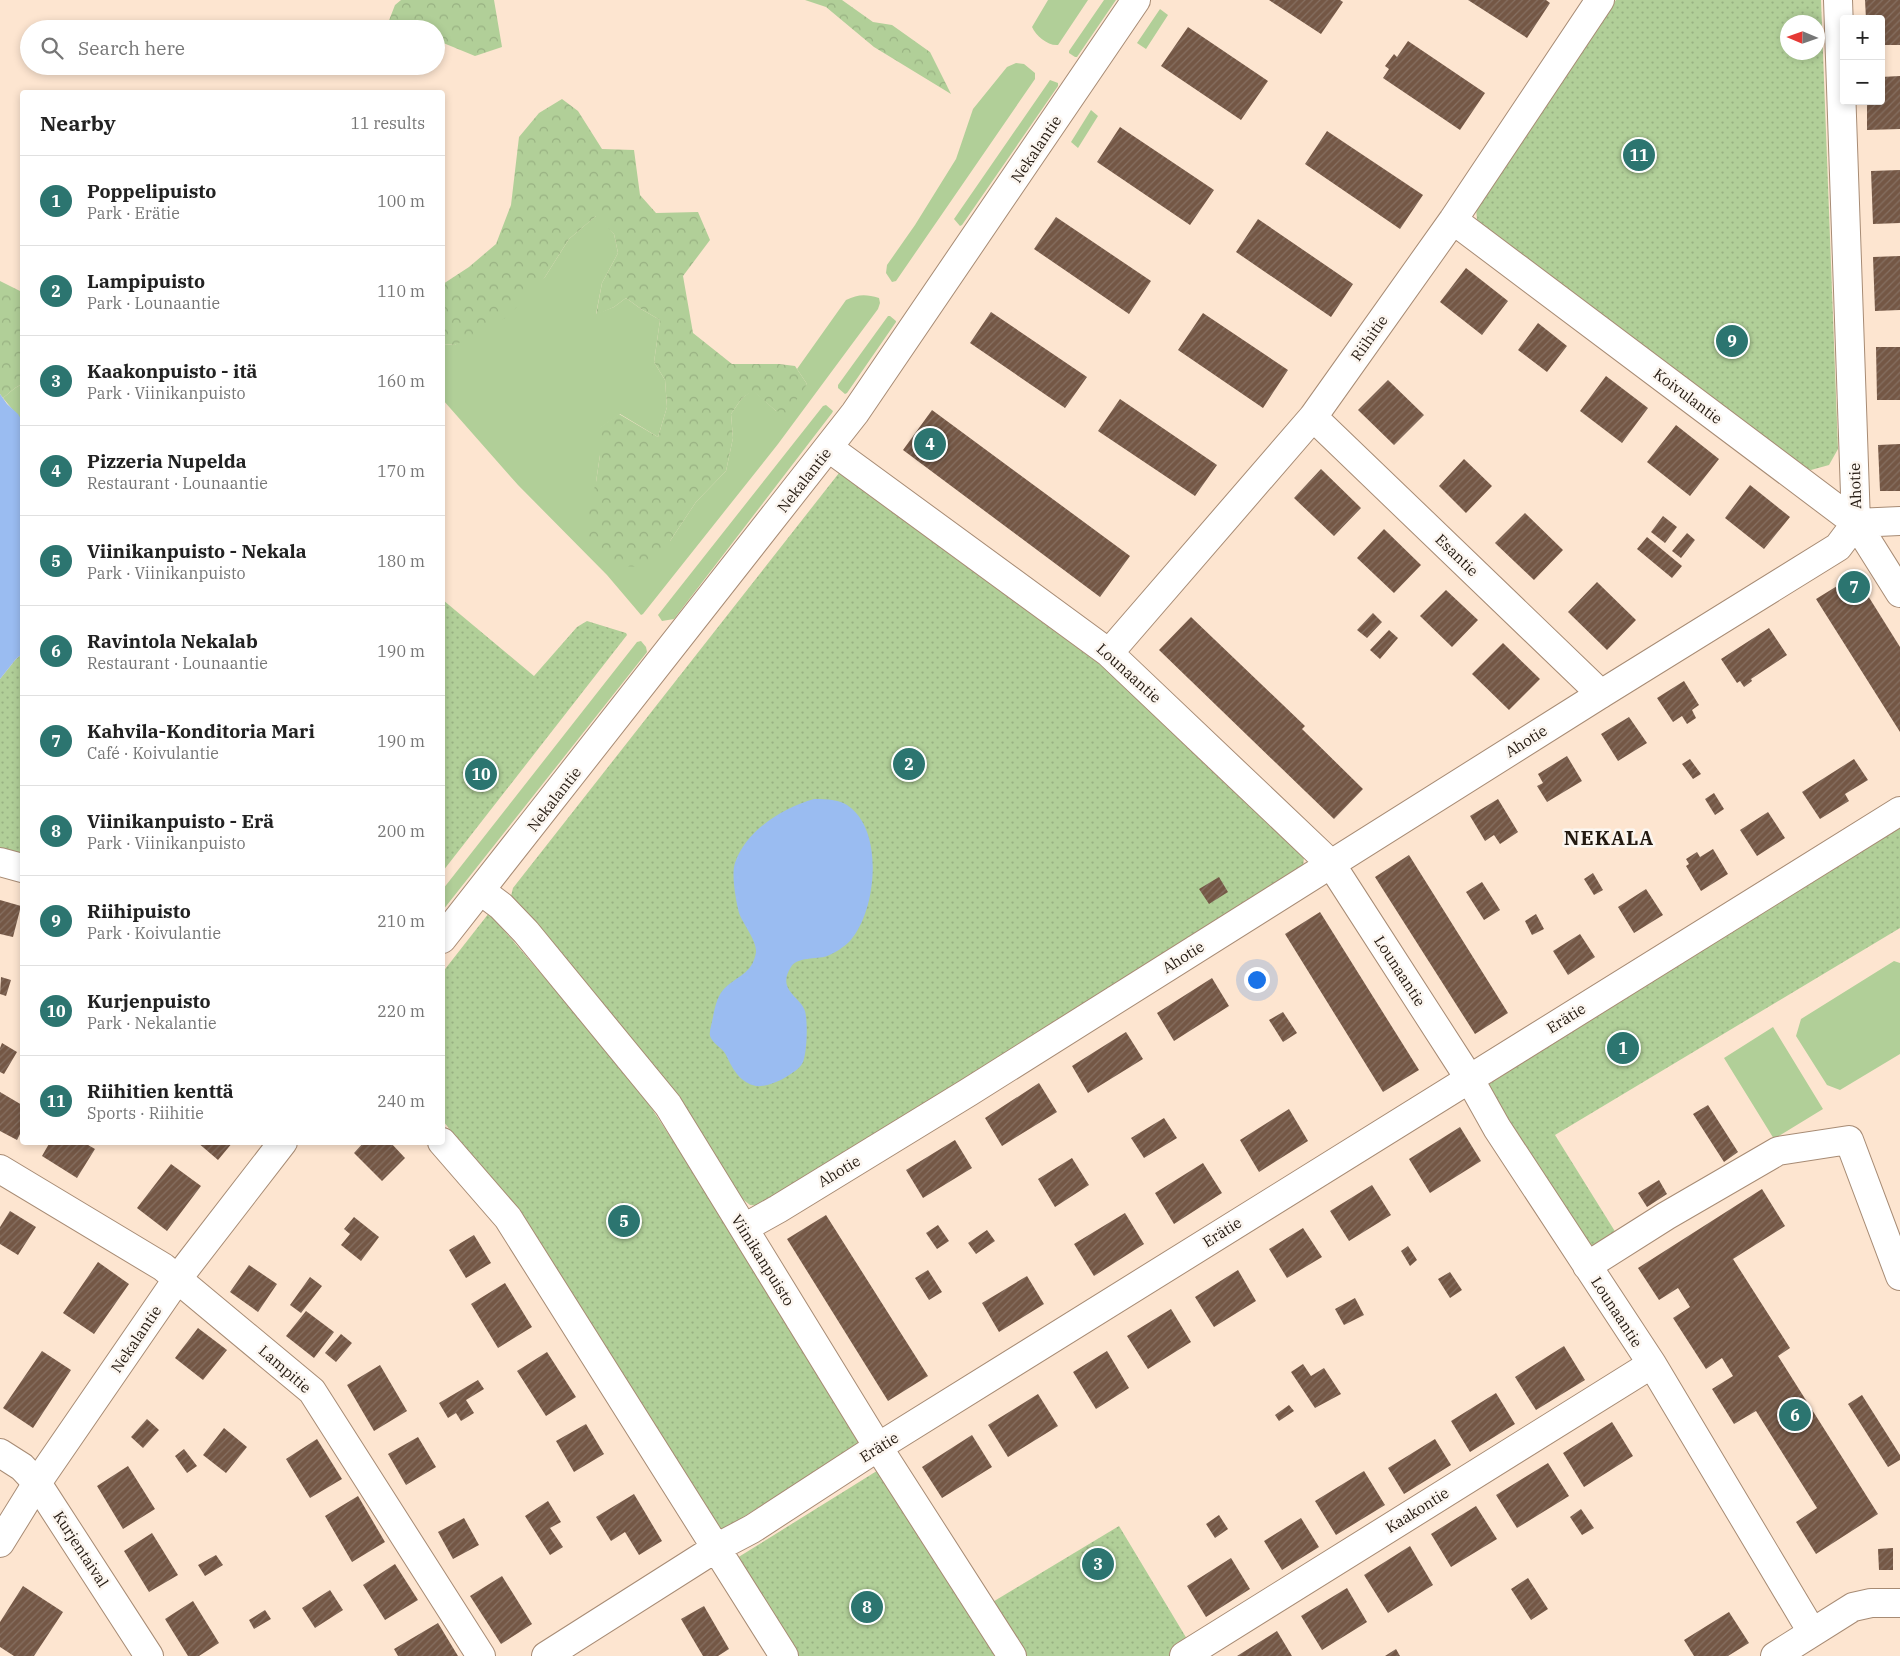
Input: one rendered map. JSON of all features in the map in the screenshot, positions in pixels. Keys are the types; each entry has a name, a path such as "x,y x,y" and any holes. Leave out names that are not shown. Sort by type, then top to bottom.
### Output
{"street":[{"name":"Nekalantie","path":"445,935 829,448 887,368 1136,0"},
{"name":"Riihitie","path":"1109,653 1313,417 1453,220 1600,0"},
{"name":"Ahotie","path":"744,1228 952,1102 1838,547 1856,523 1838,0"},
{"name":"Koivulantie","path":"1453,220 1856,523 1900,593"},
{"name":"Esantie","path":"1313,417 1601,694"},
{"name":"Lounaantie","path":"829,448 1109,653 1331,864 1469,1078 1497,1128 1652,1364 1812,1632"},
{"path":"1856,523 1900,521"},
{"name":"Erätie","path":"546,1656 716,1548 752,1529 878,1446 1900,811"},
{"path":"0,862 20,867"},
{"name":"Viinikanpuisto","path":"481,891 501,906 526,932 668,1105 878,1446 1012,1656"},
{"path":"1588,1266 1660,1220 1778,1151 1849,1140 1900,1276"},
{"name":"Nekalantie","path":"0,1543 37,1483 178,1278 280,1145"},
{"path":"445,1145 508,1218 784,1656"},
{"name":"Lampitie","path":"0,1169 178,1278 312,1391 481,1656"},
{"name":"Kaakontie","path":"1184,1656 1652,1364"},
{"name":"Kurjentaival","path":"0,1453 22,1467 37,1483 149,1656"},
{"path":"1775,1656 1853,1606 1872,1603 1900,1603"}],"green space":[{"path":"401,0 494,0 502,47 475,56 445,44 445,20 389,20 395,5"},
{"path":"805,0 842,0 873,22 892,25 930,52 951,94 874,47 826,7"},
{"path":"1048,0 1088,0 1058,45 1050,44 1043,40 1032,27"},
{"path":"1104,0 1116,0 1077,57 1075,57 1069,51"},
{"path":"1616,0 1821,0 1822,15 1780,15 1780,60 1823,60 1838,449 1829,465 1811,470 1798,466 1486,234 1477,220 1476,208"},
{"path":"1160,9 1168,15 1146,49 1137,43"},
{"path":"1016,63 1024,64 1035,73 1035,79 896,281 892,282 886,273 887,265 915,225 956,159 973,109 1007,67"},
{"path":"1050,80 1058,83 1058,86 960,226 954,219"},
{"path":"562,99 578,111 602,149 634,150 640,195 656,213 698,212 710,240 683,276 693,333 732,364 795,366 807,384 788,413 776,411 753,391 742,398 731,414 733,438 726,471 696,502 670,541 649,567 610,566 589,538 589,509 600,455 599,428 619,414 658,437 667,407 665,380 654,362 660,320 626,298 614,307 596,315 602,283 618,253 614,234 596,216 569,239 545,277 507,317 455,345 445,344 445,283 469,267 496,244 511,205 519,137 539,113"},
{"path":"1091,110 1098,116 1078,148 1071,142"},
{"path":"597,215 614,234 618,253 602,283 596,314 614,307 626,298 660,320 654,362 665,380 667,407 658,437 620,414 600,428 600,455 596,482 670,541 696,502 726,471 733,438 731,414 742,398 753,390 776,411 807,384 797,369 846,300 866,295 879,298 880,303 878,309 778,444 641,615 607,575 518,485 445,402 445,344 455,345 545,277 569,239"},
{"path":"0,281 20,291 20,385 3,398 0,394"},
{"path":"888,316 896,322 845,394 838,388 838,385"},
{"path":"20,385 20,419 3,398"},
{"path":"826,405 833,411 832,413 674,619 662,621 658,615 823,406"},
{"path":"839,473 1113,674 1304,855 1303,870 764,1206 750,1205 740,1197 515,904 511,896 513,888"},
{"path":"445,602 534,676 577,627 587,621 626,633 627,635 445,868"},
{"path":"641,641 646,647 647,652 445,907 445,886 637,642"},
{"path":"20,656 20,857 0,852 0,679"},
{"path":"1900,827 1900,928 1555,1135 1616,1233 1598,1265 1486,1086 1735,926"},
{"path":"489,913 635,1083 736,1237 862,1441 717,1534 512,1205 445,1123 445,969"},
{"path":"1894,961 1900,963 1900,1054 1840,1090 1827,1085 1796,1036 1801,1019"},
{"path":"1773,1027 1823,1109 1774,1139 1724,1058"},
{"path":"880,1469 997,1656 798,1656 737,1558"},
{"path":"1119,1526 1190,1644 1171,1656 1023,1656 991,1603"}],"water":[{"path":"0,394 20,418 20,656 0,679"},
{"path":"814,799 829,799 843,803 851,808 861,820 868,836 872,854 873,874 870,893 866,912 859,928 848,943 830,955 798,961 791,967 786,982 791,992 803,1006 806,1016 807,1037 803,1062 796,1071 779,1081 756,1086 746,1082 738,1075 726,1054 710,1036 710,1029 719,996 727,986 749,969 756,952 752,938 739,913 734,888 735,863 740,851 748,840 767,822 790,808"}],"building":[{"path":"1269,0 1340,0 1343,2 1321,34"},
{"path":"1468,0 1546,0 1550,3 1527,38"},
{"path":"1865,0 1900,0 1900,45 1885,45 1885,15 1866,15"},
{"path":"1188,27 1268,81 1241,120 1161,66"},
{"path":"1408,41 1485,93 1460,130 1383,78 1389,69 1385,66 1394,54 1397,57"},
{"path":"1900,76 1900,129 1867,130 1867,105 1885,105 1885,77"},
{"path":"1120,127 1214,190 1190,225 1097,162"},
{"path":"1327,131 1423,195 1400,229 1305,164"},
{"path":"1900,170 1900,223 1873,224 1871,171"},
{"path":"1056,217 1151,281 1129,314 1034,249"},
{"path":"1258,219 1353,284 1331,317 1236,252"},
{"path":"1900,256 1900,310 1875,311 1873,257"},
{"path":"1466,268 1508,301 1482,335 1440,302"},
{"path":"991,312 1087,377 1065,408 970,343"},
{"path":"1203,313 1288,370 1263,408 1178,350"},
{"path":"1538,323 1567,346 1547,372 1518,350"},
{"path":"1876,347 1900,347 1900,400 1877,400"},
{"path":"1606,376 1648,408 1622,443 1580,411"},
{"path":"1388,380 1424,415 1394,445 1358,410"},
{"path":"1120,399 1217,465 1195,496 1098,431"},
{"path":"932,410 1130,556 1100,597 903,450"},
{"path":"1676,425 1719,459 1690,496 1647,462"},
{"path":"1900,444 1900,491 1880,491 1878,445"},
{"path":"1464,459 1492,486 1466,513 1439,486"},
{"path":"1321,469 1361,508 1334,536 1294,498"},
{"path":"1750,485 1790,517 1764,549 1725,518"},
{"path":"1525,513 1563,550 1534,580 1495,543"},
{"path":"1663,516 1677,527 1665,543 1651,532"},
{"path":"1384,529 1421,565 1394,593 1357,558"},
{"path":"1687,533 1695,540 1681,558 1672,551"},
{"path":"1647,537 1682,566 1672,578 1637,549"},
{"path":"1855,575 1900,647 1900,732 1816,599"},
{"path":"1597,582 1636,620 1607,650 1568,612"},
{"path":"1446,590 1478,620 1452,647 1420,616"},
{"path":"1373,613 1382,622 1367,638 1357,630"},
{"path":"1191,617 1305,726 1302,729 1363,789 1334,819 1159,650"},
{"path":"1769,628 1787,655 1751,679 1752,681 1744,687 1740,681 1737,683 1721,659"},
{"path":"1389,630 1398,638 1380,659 1370,650"},
{"path":"1503,643 1540,679 1509,710 1472,674"},
{"path":"1684,681 1699,705 1692,710 1696,718 1687,724 1682,716 1673,722 1657,698"},
{"path":"1629,717 1647,743 1618,761 1601,734"},
{"path":"1567,756 1582,781 1547,802 1537,786 1543,783 1538,774"},
{"path":"1690,759 1701,774 1693,779 1682,764"},
{"path":"1854,759 1868,780 1845,794 1849,801 1820,819 1802,792"},
{"path":"1714,793 1724,809 1715,815 1705,799"},
{"path":"1498,799 1518,832 1500,844 1494,835 1485,841 1470,816"},
{"path":"1768,812 1785,838 1757,856 1740,830"},
{"path":"1713,849 1728,874 1701,891 1686,866 1689,864 1686,859 1697,852 1700,857"},
{"path":"1409,855 1508,1013 1475,1034 1375,877"},
{"path":"1593,873 1603,890 1594,895 1584,879"},
{"path":"1219,877 1228,892 1209,904 1199,889"},
{"path":"1482,882 1500,910 1484,920 1466,892"},
{"path":"1646,889 1663,915 1634,933 1618,907"},
{"path":"0,900 20,906 13,937 0,934"},
{"path":"1320,912 1419,1070 1383,1092 1285,934"},
{"path":"1536,914 1544,929 1532,935 1525,921"},
{"path":"1580,934 1595,957 1568,975 1553,951"},
{"path":"1,977 11,980 6,996 0,994"},
{"path":"1212,978 1229,1006 1174,1041 1157,1013"},
{"path":"1283,1012 1297,1033 1283,1042 1269,1020"},
{"path":"1126,1032 1143,1059 1088,1093 1072,1066"},
{"path":"2,1043 17,1052 4,1074 0,1072 0,1048"},
{"path":"1039,1083 1057,1112 1002,1146 985,1118"},
{"path":"0,1092 20,1104 20,1134 17,1140 0,1131"},
{"path":"1708,1105 1738,1152 1724,1162 1693,1114"},
{"path":"1289,1109 1308,1141 1259,1172 1240,1140"},
{"path":"1164,1118 1177,1138 1144,1158 1131,1138"},
{"path":"1460,1127 1481,1161 1430,1193 1409,1159"},
{"path":"955,1140 972,1168 923,1198 906,1170"},
{"path":"48,1145 88,1145 95,1149 77,1178 42,1156"},
{"path":"200,1145 230,1145 218,1160"},
{"path":"361,1145 393,1145 405,1158 382,1181 354,1153"},
{"path":"1072,1158 1089,1185 1055,1207 1038,1179"},
{"path":"1203,1163 1222,1193 1174,1224 1155,1193"},
{"path":"171,1164 201,1186 167,1231 137,1208"},
{"path":"1659,1180 1667,1194 1647,1207 1638,1193"},
{"path":"1372,1185 1391,1215 1349,1241 1330,1211"},
{"path":"1762,1189 1785,1226 1733,1259 1790,1348 1778,1356 1878,1514 1816,1554 1796,1522 1817,1508 1756,1411 1734,1424 1712,1389 1733,1376 1722,1358 1706,1369 1673,1318 1690,1307 1678,1288 1659,1300 1638,1268"},
{"path":"10,1211 36,1227 18,1255 0,1244 0,1227"},
{"path":"1125,1213 1144,1244 1094,1276 1074,1244"},
{"path":"826,1215 928,1376 888,1401 787,1239"},
{"path":"354,1217 379,1237 361,1261 341,1245 350,1234 344,1229"},
{"path":"938,1225 949,1241 937,1249 926,1233"},
{"path":"1303,1228 1322,1257 1287,1278 1269,1249"},
{"path":"987,1230 995,1241 976,1254 968,1243"},
{"path":"474,1235 491,1263 466,1278 449,1250"},
{"path":"1408,1246 1417,1260 1410,1266 1401,1251"},
{"path":"98,1262 129,1284 94,1334 63,1313"},
{"path":"249,1265 277,1284 258,1312 230,1292"},
{"path":"928,1270 942,1292 929,1300 915,1278"},
{"path":"1238,1270 1256,1301 1214,1327 1195,1297"},
{"path":"1450,1272 1462,1290 1450,1298 1438,1279"},
{"path":"1027,1276 1044,1304 999,1332 982,1303"},
{"path":"310,1277 322,1286 301,1313 290,1305"},
{"path":"505,1283 532,1327 498,1348 471,1304"},
{"path":"1355,1298 1364,1315 1344,1325 1335,1309"},
{"path":"1171,1309 1191,1342 1148,1369 1127,1336"},
{"path":"306,1311 334,1332 314,1358 286,1336"},
{"path":"198,1328 227,1350 203,1380 175,1358"},
{"path":"341,1334 352,1343 336,1362 325,1353"},
{"path":"1564,1346 1585,1380 1536,1410 1515,1377"},
{"path":"42,1351 71,1370 33,1428 3,1408"},
{"path":"1107,1351 1129,1388 1096,1409 1073,1372"},
{"path":"547,1352 576,1397 546,1416 517,1371"},
{"path":"1303,1364 1311,1376 1324,1368 1341,1394 1315,1408 1291,1372"},
{"path":"380,1365 407,1411 374,1431 347,1385"},
{"path":"478,1380 484,1389 466,1400 474,1413 461,1421 456,1413 448,1418 439,1403"},
{"path":"1496,1393 1515,1424 1470,1452 1451,1421"},
{"path":"1038,1394 1058,1426 1008,1457 988,1425"},
{"path":"1862,1395 1900,1455 1900,1460 1888,1467 1848,1404"},
{"path":"1289,1405 1294,1411 1279,1421 1275,1415"},
{"path":"147,1419 159,1430 143,1448 131,1437"},
{"path":"1612,1422 1633,1456 1584,1487 1563,1453"},
{"path":"586,1424 604,1454 574,1472 556,1441"},
{"path":"224,1428 247,1447 226,1473 203,1455"},
{"path":"972,1435 992,1467 942,1498 922,1467"},
{"path":"418,1437 436,1467 406,1485 388,1454"},
{"path":"317,1439 342,1479 310,1498 286,1459"},
{"path":"1435,1439 1451,1465 1404,1494 1388,1468"},
{"path":"184,1449 197,1466 187,1473 175,1456"},
{"path":"1548,1463 1569,1496 1517,1528 1496,1495"},
{"path":"128,1466 155,1509 123,1529 97,1486"},
{"path":"1364,1471 1385,1505 1336,1535 1315,1501"},
{"path":"634,1494 662,1541 639,1555 625,1532 611,1541 596,1517"},
{"path":"358,1496 385,1542 352,1562 325,1516"},
{"path":"548,1501 561,1522 550,1528 563,1547 550,1555 525,1516"},
{"path":"1476,1506 1497,1539 1451,1567 1431,1534"},
{"path":"1581,1509 1594,1528 1582,1535 1570,1517"},
{"path":"1219,1515 1228,1529 1215,1538 1206,1524"},
{"path":"464,1518 479,1545 453,1559 438,1532"},
{"path":"1301,1518 1319,1547 1282,1570 1264,1541"},
{"path":"152,1533 178,1575 149,1592 124,1551"},
{"path":"1410,1546 1433,1585 1388,1613 1364,1575"},
{"path":"1893,1548 1893,1570 1879,1570 1878,1549"},
{"path":"216,1555 223,1565 205,1576 198,1565"},
{"path":"1231,1558 1250,1589 1206,1617 1187,1586"},
{"path":"395,1564 418,1600 385,1620 363,1585"},
{"path":"502,1576 532,1624 501,1644 470,1596"},
{"path":"1528,1578 1548,1609 1531,1620 1511,1589"},
{"path":"23,1586 63,1612 34,1656 14,1656 0,1647 0,1622"},
{"path":"1347,1588 1367,1622 1322,1650 1301,1616"},
{"path":"330,1590 343,1610 315,1628 302,1608"},
{"path":"193,1601 219,1643 199,1656 188,1656 165,1619"},
{"path":"704,1606 729,1649 718,1656 703,1656 681,1619"},
{"path":"265,1610 271,1619 254,1629 249,1620"},
{"path":"1729,1612 1749,1643 1728,1656 1694,1656 1684,1640"},
{"path":"438,1623 458,1656 398,1656 394,1649"},
{"path":"1277,1631 1292,1656 1237,1656"},
{"path":"1396,1649 1400,1656 1385,1656"}],"place":[{"name":"Riihitien kenttä","path":"1639,155"},
{"name":"Riihipuisto","path":"1732,341"},
{"name":"Pizzeria Nupelda","path":"930,444"},
{"name":"Kahvila-Konditoria Mari","path":"1854,587"},
{"name":"Lampipuisto","path":"909,764"},
{"name":"Kurjenpuisto","path":"481,774"},
{"name":"Poppelipuisto","path":"1623,1048"},
{"name":"Viinikanpuisto - Nekala","path":"624,1221"},
{"name":"Ravintola Nekalab","path":"1795,1415"},
{"name":"Kaakonpuisto - itä","path":"1098,1564"},
{"name":"Viinikanpuisto - Erä","path":"867,1607"}],"district":[{"name":"NEKALA","path":"1609,837"}]}
